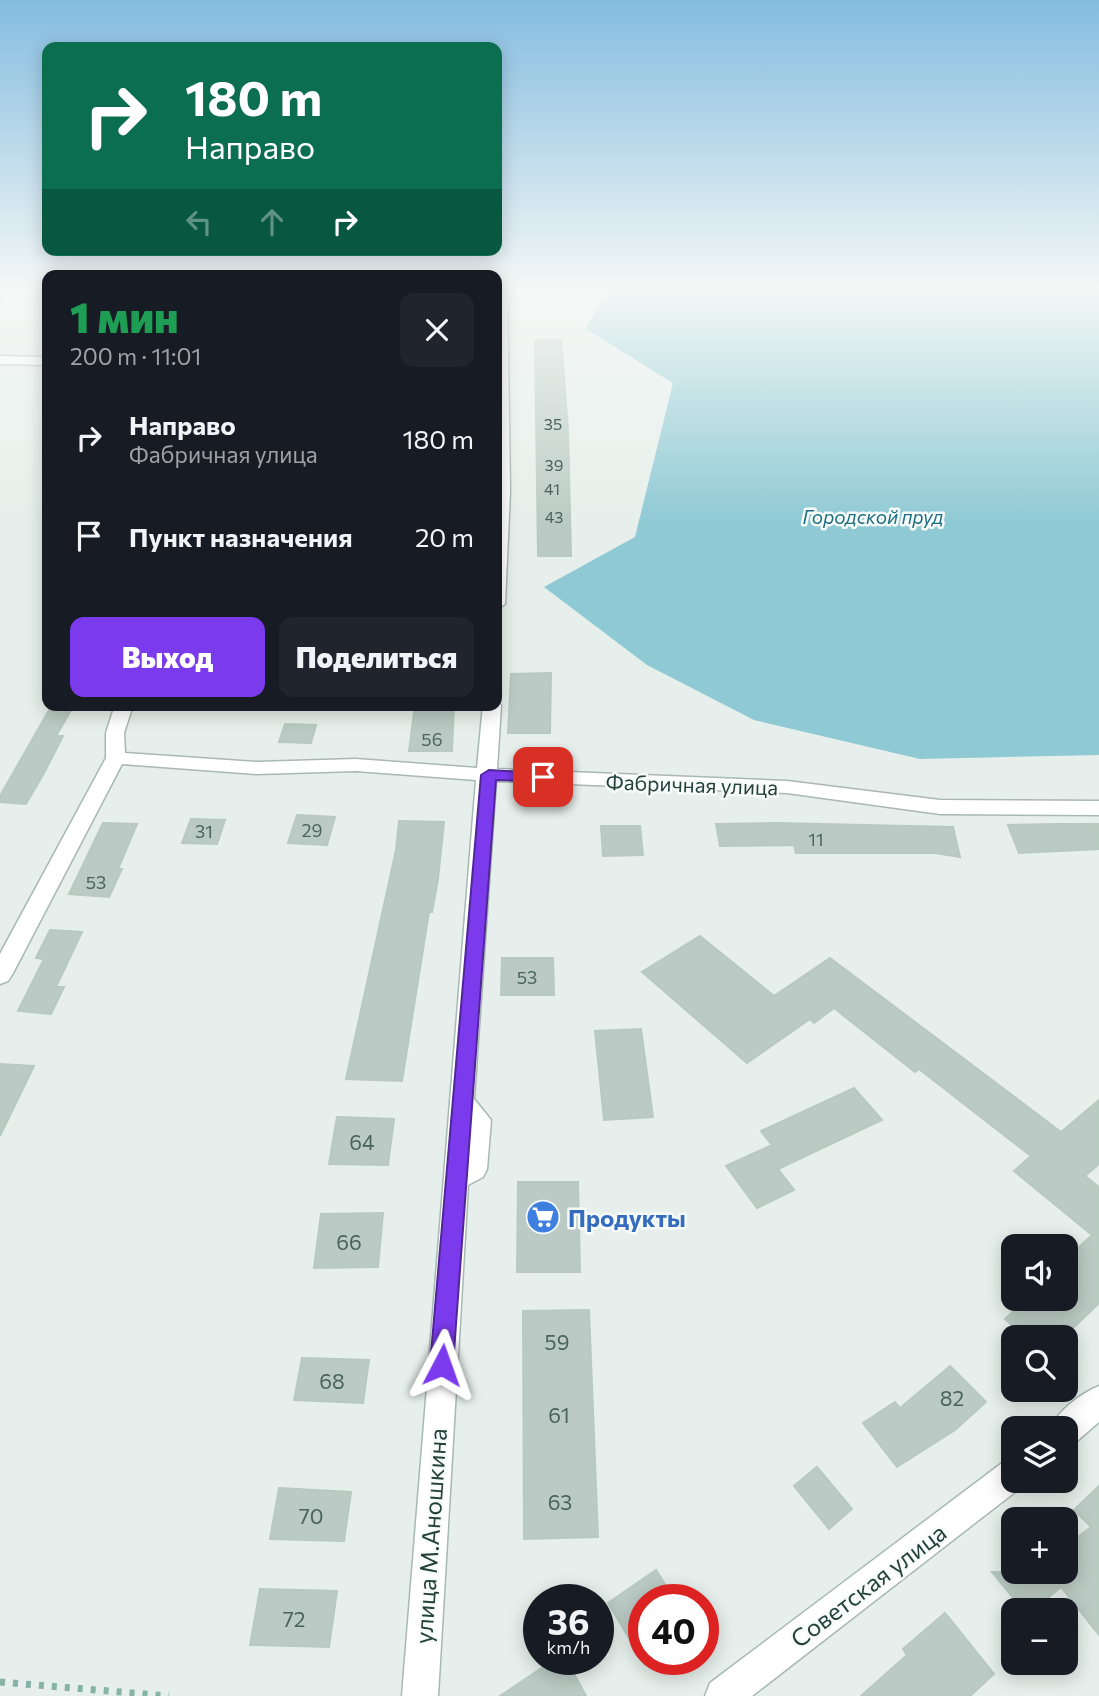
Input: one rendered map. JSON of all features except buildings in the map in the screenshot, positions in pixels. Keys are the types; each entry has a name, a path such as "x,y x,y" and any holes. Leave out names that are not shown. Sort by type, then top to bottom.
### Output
{"street":[{"path":"0,975 116,758 115,733 122,711"},
{"name":"улица М.Аношкина","path":"421,1696 455,1179 489,775 492,711"},
{"name":"Фабричная улица","path":"116,758 257,768 356,765 489,775 787,787 940,807 1099,808"},
{"path":"1078,1419 1099,1401"},
{"name":"Советская улица","path":"723,1696 1001,1483"}],"path":[{"path":"0,1682 169,1696"}],"water":[{"name":"Городской пруд","path":"647,367 1099,367 1099,755 920,759 754,720 647,665 544,587 635,537 673,383"}],"place":[{"name":"Продукты","path":"543,1217"}],"route":[{"path":"442,1365 489,775 543,777"}]}
